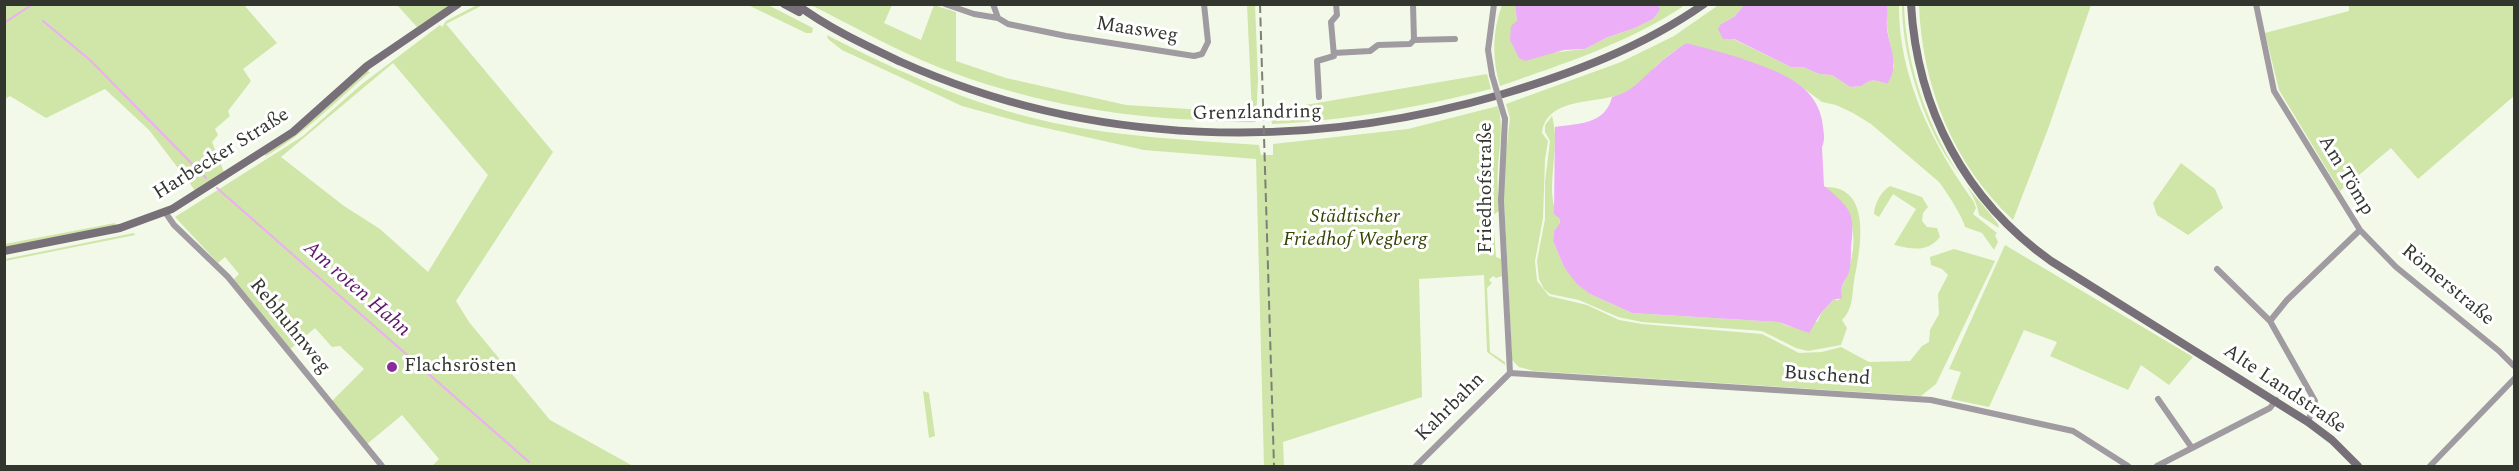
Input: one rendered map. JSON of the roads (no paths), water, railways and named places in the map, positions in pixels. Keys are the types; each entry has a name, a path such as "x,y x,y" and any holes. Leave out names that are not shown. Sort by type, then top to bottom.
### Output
{"main road":[{"name":"Harbecker Straße","path":"4,251 120,228 165,212 275,145 367,66 458,4"},
{"name":"Grenzlandring","path":"784,4 876,50 967,88 1044,111 1141,128 1203,133 1323,130 1378,123 1463,106 1536,84 1604,59 1649,38 1704,4"},
{"name":"Grenzlandring","path":"796,4 808,15"},
{"name":"Alte Landstraße","path":"1911,4 1915,48 1927,97 1954,158 1981,196 2003,221 2032,247 2308,422 2332,440 2358,466"}],"street":[{"name":"Maasweg","path":"945,4 974,14 998,18 1008,24 1078,38 1194,56 1202,54 1208,42 1204,4"},
{"path":"993,4 998,18"},
{"path":"1319,97 1317,61 1334,56 1331,22 1337,15 1336,4"},
{"path":"1413,4 1414,40"},
{"name":"Friedhofstraße","path":"1494,4 1488,50 1492,75 1505,118 1501,200 1510,373"},
{"name":"Am Tömp","path":"2256,4 2274,91 2360,230 2287,300 2270,321"},
{"path":"1334,53 1370,51 1378,45 1410,44 1414,40 1455,39"},
{"name":"Rebhuhnweg","path":"165,212 174,225 228,277 382,466"},
{"name":"Römerstraße","path":"2360,230 2396,267 2474,329 2514,366"},
{"path":"2217,269 2270,321 2315,401 2308,422"},
{"name":"Kahrbahn","path":"1416,466 1510,373"},
{"name":"Buschend","path":"1510,373 1931,400 2073,431 2128,466"},
{"path":"2430,466 2514,379"},
{"path":"2157,399 2192,448"},
{"path":"2157,466 2270,408 2276,400"}],"waterway":[{"path":"4,23 33,4"},
{"name":"Am roten Hahn","path":"43,21 90,60 206,178"},
{"name":"Am roten Hahn","path":"217,188 529,462"}],"railway":[{"path":"1260,4 1274,466"}],"place":[{"name":"Flachsrösten","path":"392,367"}],"park label":[{"name":"Städtischer Friedhof Wegberg","path":"1355,230"}]}
